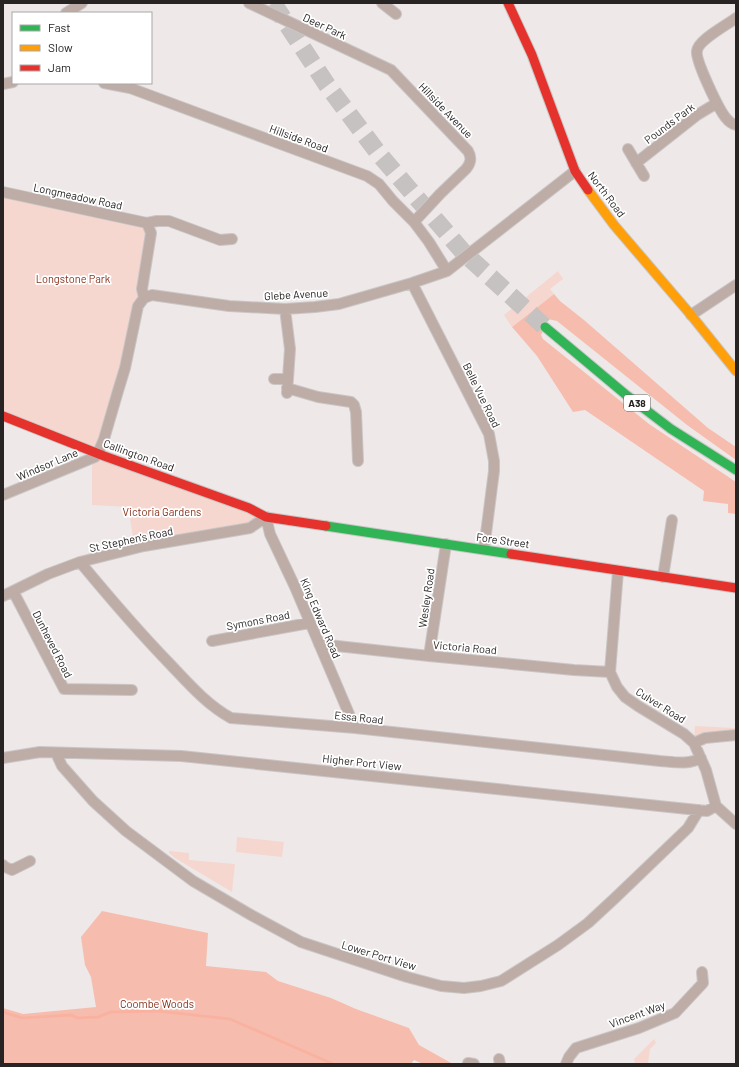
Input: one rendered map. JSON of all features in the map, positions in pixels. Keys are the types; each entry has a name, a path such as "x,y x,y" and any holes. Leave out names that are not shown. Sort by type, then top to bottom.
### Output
{"main road":[{"name":"North Road","path":"508,3 532,55 575,171 614,225 691,315 736,371"},
{"name":"A38","path":"544,327 625,394 671,429 736,470"},
{"name":"Callington Road","path":"3,416 98,453 249,508 266,517"},
{"name":"Fore Street","path":"266,517 736,588"}],"street":[{"path":"68,12 82,3"},
{"name":"Deer Park","path":"249,3 391,70"},
{"path":"382,3 396,14"},
{"path":"736,18 702,42 697,50 697,59 717,103 726,118 732,124 736,125"},
{"name":"Hillside Avenue","path":"391,70 468,151 471,160 470,165 414,222"},
{"name":"Hillside Road","path":"109,84 130,88 367,176 379,184 393,201 414,222 429,242 447,271"},
{"name":"Pounds Park","path":"636,163 697,115 717,103"},
{"path":"628,149 644,176"},
{"name":"Glebe Avenue","path":"144,298 152,295 223,305 285,309 339,304 412,283 447,271 575,171"},
{"name":"Longmeadow Road","path":"3,192 147,223 169,221 220,240 232,238"},
{"path":"98,453 104,439 125,368 138,306 144,298 142,289 151,233 147,223"},
{"name":"Belle Vue Road","path":"412,283 489,434 494,461 494,471 484,549"},
{"path":"691,315 736,285"},
{"path":"285,309 290,349 287,387"},
{"path":"274,379 287,387 318,397 351,402 354,405 356,412 358,461"},
{"name":"Windsor Lane","path":"3,495 94,457 98,453"},
{"name":"St Stephen's Road","path":"3,596 48,574 80,562 144,546 250,528 266,517"},
{"name":"King Edward Road","path":"266,517 270,534 355,728"},
{"path":"664,577 672,520"},
{"name":"Wesley Road","path":"429,656 446,544"},
{"name":"Essa Road","path":"80,562 132,624 184,679 222,713 231,718 355,728 660,761 683,762 695,761 701,758"},
{"path":"610,672 618,571"},
{"name":"Dunheved Road","path":"12,591 64,689 132,690"},
{"name":"Symons Road","path":"212,641 309,623"},
{"name":"Victoria Road","path":"319,644 574,670 610,672"},
{"name":"Culver Road","path":"610,672 617,687 625,697 684,734 694,743 701,758 716,806"},
{"path":"694,743 705,738 736,735"},
{"name":"Higher Port View","path":"3,758 34,752 181,756 707,811 716,806"},
{"name":"Lower Port View","path":"56,752 62,766 93,801 126,831 199,884 251,915 301,942 407,977 441,986 464,988 501,981 558,945 588,923 629,885 688,828 699,810"},
{"path":"716,806 736,824"},
{"path":"3,865 12,870 30,861"},
{"name":"Vincent Way","path":"566,1064 569,1056 576,1048 639,1028 675,1013 703,983 702,972"}],"green space":[{"name":"Longstone Park","path":"3,192 147,223 142,289 98,453 3,416"},
{"path":"558,271 563,279 550,289 554,294 512,327 504,315"},
{"path":"554,294 560,301 584,320 708,428 736,447 736,460 687,425 557,321 548,319 541,335 543,339 649,424 736,482 736,514 728,513 728,504 703,501 704,491 585,410 573,412 537,356 512,327"},
{"name":"Victoria Gardens","path":"102,455 266,517 250,528 135,549 128,507 92,505 92,465"},
{"path":"695,726 735,728 735,735 694,743"},
{"path":"237,837 284,842 282,857 236,852"},
{"path":"169,851 189,853 189,860 235,864 232,892 175,858 169,853"},
{"name":"Coombe Woods","path":"102,911 208,933 206,966 266,972 278,981 331,998 356,1009 409,1028 419,1045 453,1064 423,1064 414,1060 411,1064 3,1064 3,1008 23,1014 96,1007 91,977 85,965 81,937"},
{"path":"654,1039 656,1043 650,1049 648,1064 635,1064 634,1059"}],"waterway":[{"path":"3,1012 22,1018 72,1015 77,1018 98,1017 111,1012 157,1011 230,1019 333,1064"}],"tunnel":[{"path":"273,3 327,85 379,154 464,253 545,327"}],"traffic: fast":[{"path":"545,327 625,394 671,429 736,470"},
{"path":"326,526 511,554"}],"traffic: slow":[{"path":"588,190 614,225 691,315 736,371"}],"traffic: jam":[{"path":"508,3 532,55 575,171 588,190"},
{"path":"3,416 104,456 249,508 266,517 326,526"},
{"path":"511,554 736,588"}]}
